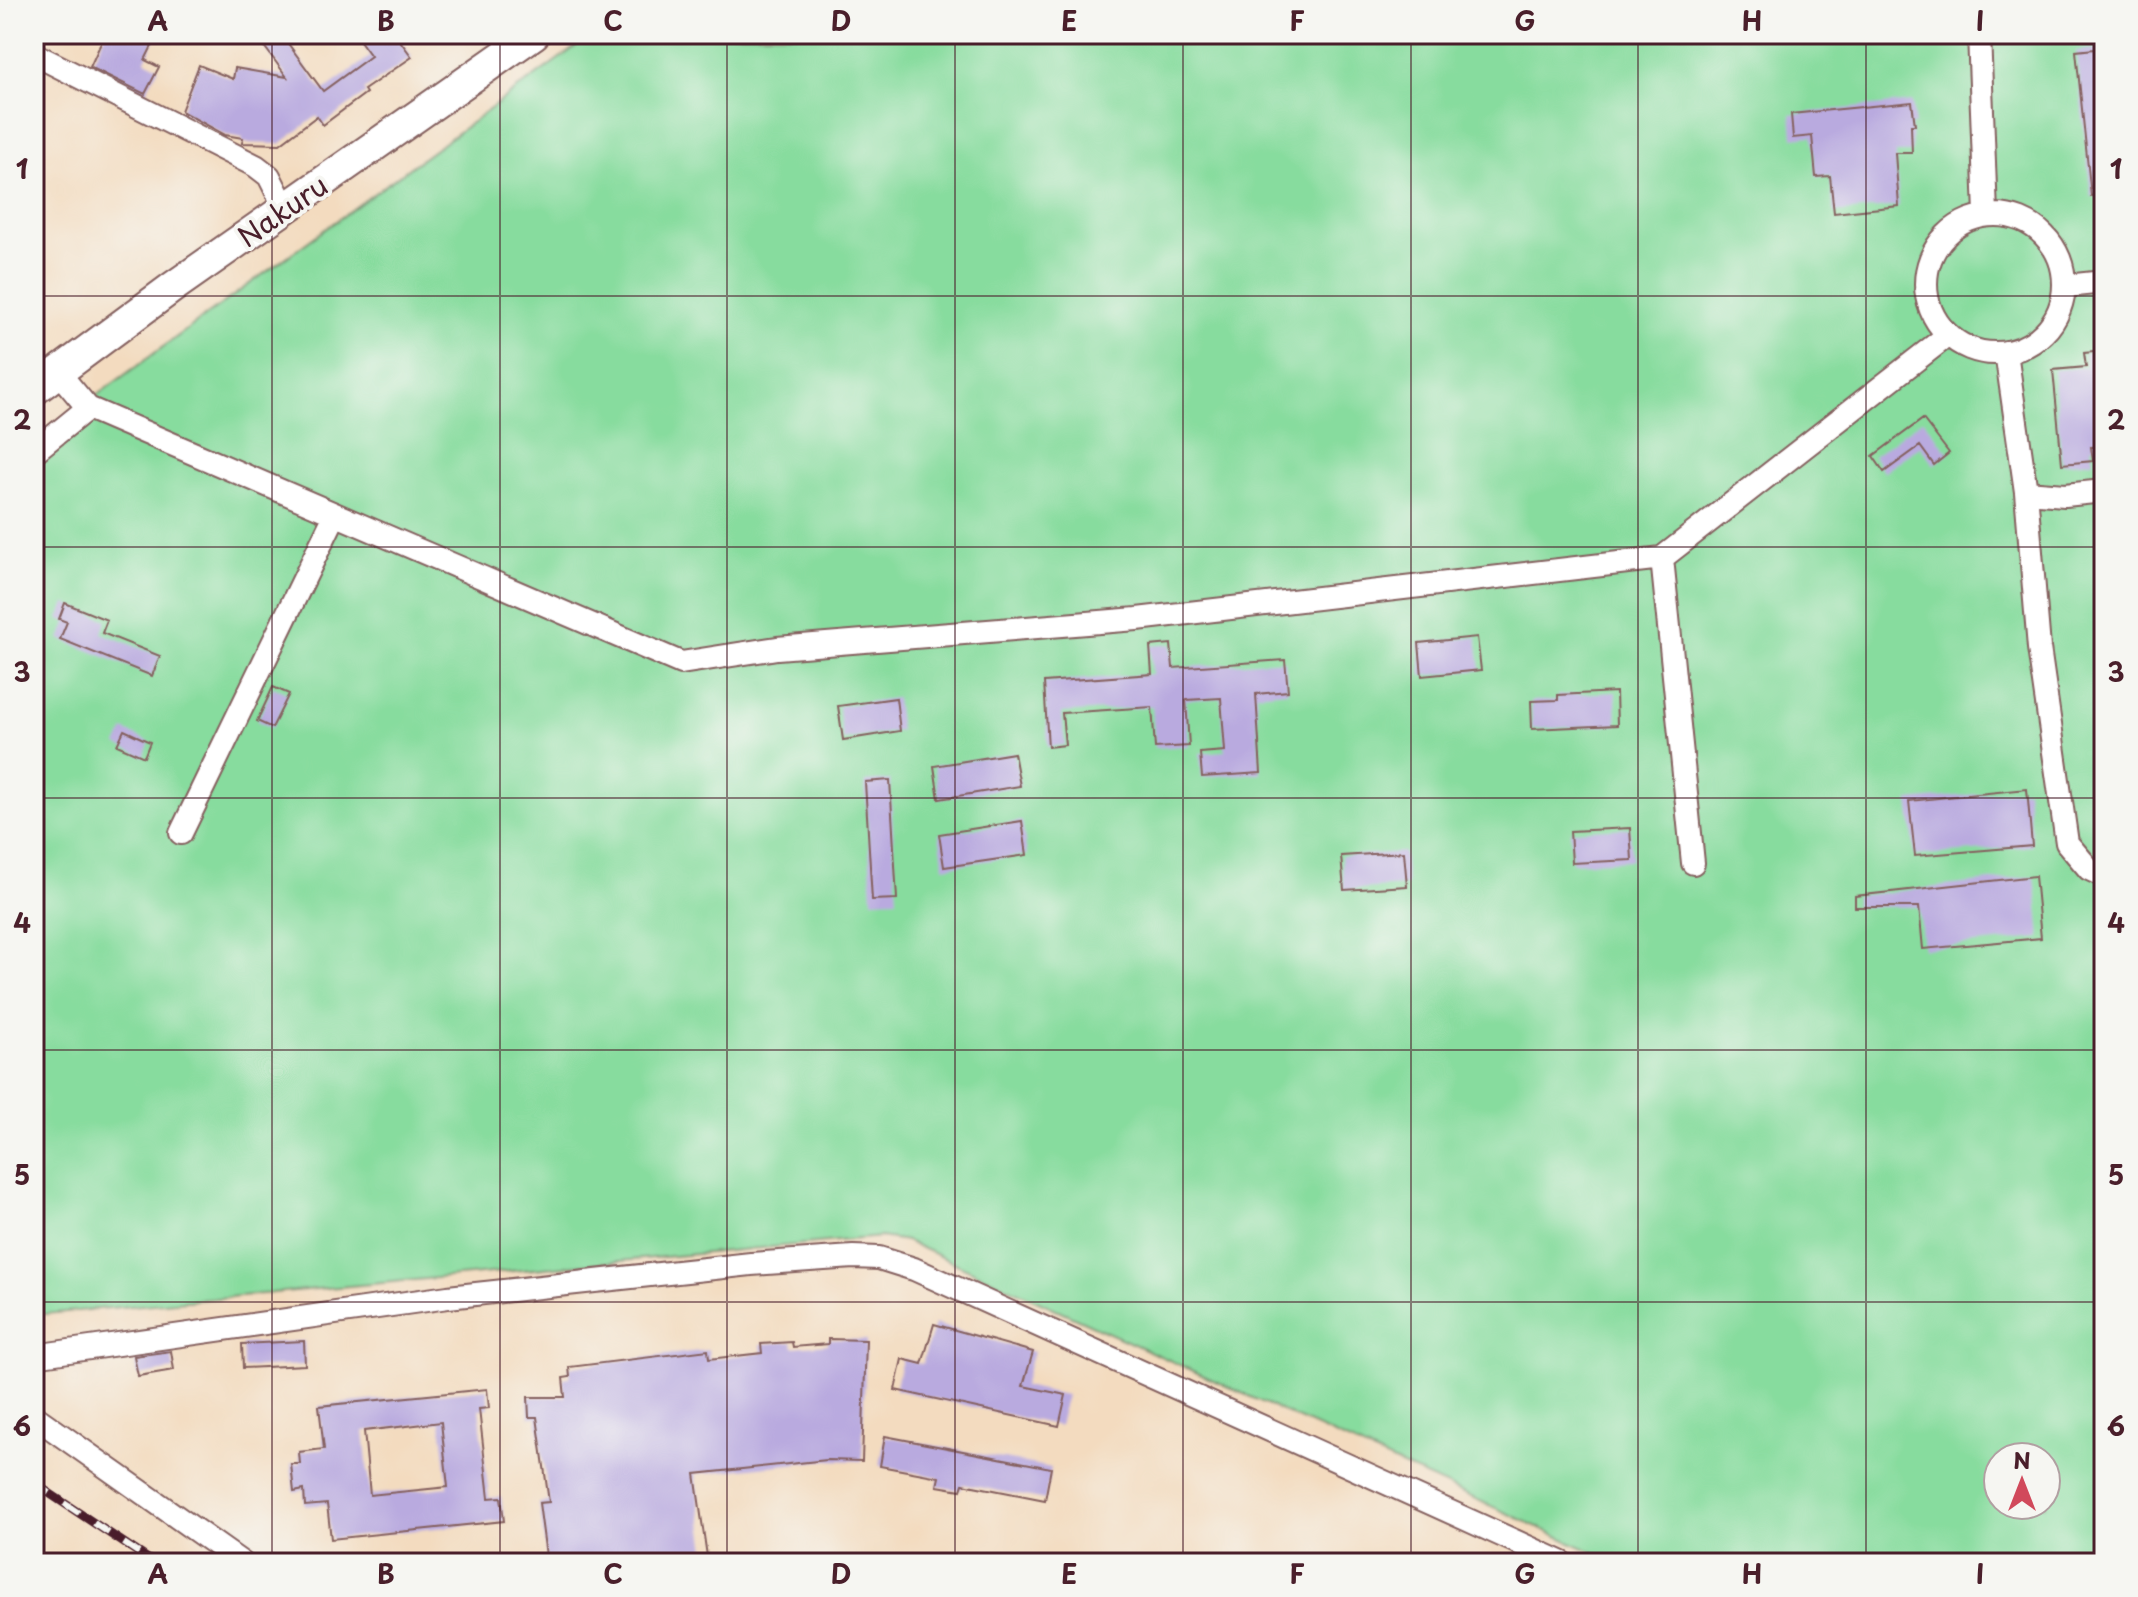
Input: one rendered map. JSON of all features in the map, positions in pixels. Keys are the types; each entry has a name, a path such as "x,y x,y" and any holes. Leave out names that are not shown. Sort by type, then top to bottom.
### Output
{"main road":[{"name":"Nakuru","path":"46,381 285,208 534,34"}],"street":[{"path":"1979,34 1986,214"},
{"path":"34,54 256,166 269,176 285,208"},
{"path":"1986,214 2006,215 2026,221 2042,232 2063,266 2066,286 2061,308 2050,328 2033,343 2006,352 1989,353 1967,347 1948,335 1930,306 1926,273 1933,252 1946,234 1964,221 1986,214"},
{"path":"2066,286 2104,282"},
{"path":"46,381 88,408 681,663 777,648 1137,619 1662,558 1948,335"},
{"path":"2006,352 2026,492 2039,648 2067,843 2089,869 2104,876"},
{"path":"34,452 88,408"},
{"path":"2026,492 2065,495 2104,491"},
{"path":"181,833 335,515"},
{"path":"1662,558 1693,863"},
{"path":"34,1356 479,1294 751,1264 879,1258 914,1269 1563,1563"},
{"path":"34,1416 242,1563"}],"green space":[{"path":"593,34 2104,34 2104,1563 1617,1563 906,1241 881,1237 34,1315 34,441"}],"building":[{"path":"105,34 158,34 145,60 159,67 145,94 90,67"},
{"path":"255,34 281,34 323,91 371,56 355,34 395,34 412,57 364,90 366,93 323,125 317,116 280,144 242,143 243,138 225,135 181,111 199,65 233,79 235,68 287,77"},
{"path":"2104,48 2104,195 2091,196 2076,51"},
{"path":"1912,102 1915,125 1911,125 1912,153 1895,153 1899,206 1834,213 1830,176 1816,177 1812,136 1793,138 1791,114"},
{"path":"2104,351 2104,446 2091,447 2093,461 2062,464 2053,370 2086,367 2084,353"},
{"path":"1923,419 1949,453 1934,465 1920,446 1884,472 1873,456"},
{"path":"65,603 107,620 102,633 160,656 152,676 60,639 67,622 59,619"},
{"path":"1477,637 1481,670 1422,676 1419,643"},
{"path":"1171,644 1173,668 1285,660 1288,691 1256,694 1261,773 1202,777 1200,753 1225,751 1221,698 1186,700 1189,746 1155,748 1152,707 1062,713 1065,745 1048,747 1044,682 1152,674 1150,646"},
{"path":"273,687 289,694 272,728 257,721"},
{"path":"1616,692 1617,725 1532,729 1531,701 1558,700 1558,695"},
{"path":"896,698 900,731 843,740 838,706"},
{"path":"124,730 150,742 144,757 117,745"},
{"path":"1014,753 1020,786 939,799 934,766"},
{"path":"890,780 897,899 872,900 865,782"},
{"path":"2027,789 2032,846 1915,856 1909,801"},
{"path":"1022,821 1027,855 944,867 939,834"},
{"path":"1630,828 1632,860 1572,863 1570,831"},
{"path":"1404,852 1407,886 1344,890 1341,856"},
{"path":"2035,876 2041,938 1923,949 1919,907 1855,907 1855,896"},
{"path":"934,1324 1033,1352 1023,1386 1066,1395 1059,1426 895,1390 902,1359 922,1364"},
{"path":"828,1339 866,1340 862,1461 827,1460 695,1474 708,1563 547,1563 539,1503 549,1502 537,1417 529,1417 528,1397 565,1397 563,1378 570,1377 569,1367 708,1350 709,1359 762,1353 761,1344 792,1342 793,1347 828,1344"},
{"path":"304,1341 305,1365 243,1368 242,1344"},
{"path":"171,1351 174,1370 138,1376 134,1356"},
{"path":"487,1389 489,1408 479,1409 489,1498 501,1497 504,1521 331,1539 327,1504 305,1506 304,1490 294,1492 291,1464 300,1464 299,1452 324,1449 319,1406","holes":["441,1422 448,1487 370,1495 364,1431"]},
{"path":"885,1436 1051,1468 1045,1500 963,1484 961,1490 937,1486 939,1477 880,1466"}],"railway":[{"path":"34,1483 154,1563"}]}
